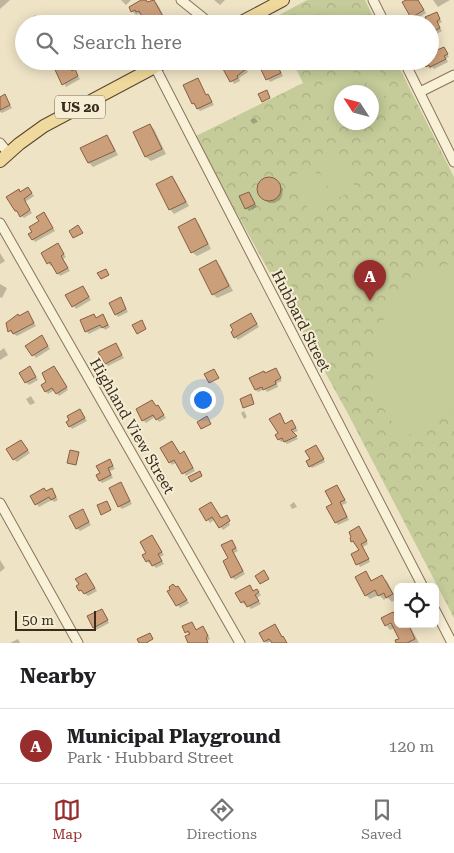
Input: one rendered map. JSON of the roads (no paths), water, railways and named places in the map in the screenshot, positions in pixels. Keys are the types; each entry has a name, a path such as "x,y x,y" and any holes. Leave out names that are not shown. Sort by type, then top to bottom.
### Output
{"main road":[{"path":"255,15 283,0"},
{"name":"US 20","path":"3,152 44,126 150,70"}],"street":[{"path":"181,0 200,15"},
{"path":"373,0 380,15"},
{"name":"Hubbard Street","path":"164,70 421,583"},
{"path":"409,70 454,162"},
{"path":"420,92 454,75"},
{"name":"Highland View Street","path":"0,223 240,643"},
{"path":"0,503 78,643"},
{"path":"439,618 452,643"}],"place":[{"name":"Municipal Playground","path":"370,301"}]}
